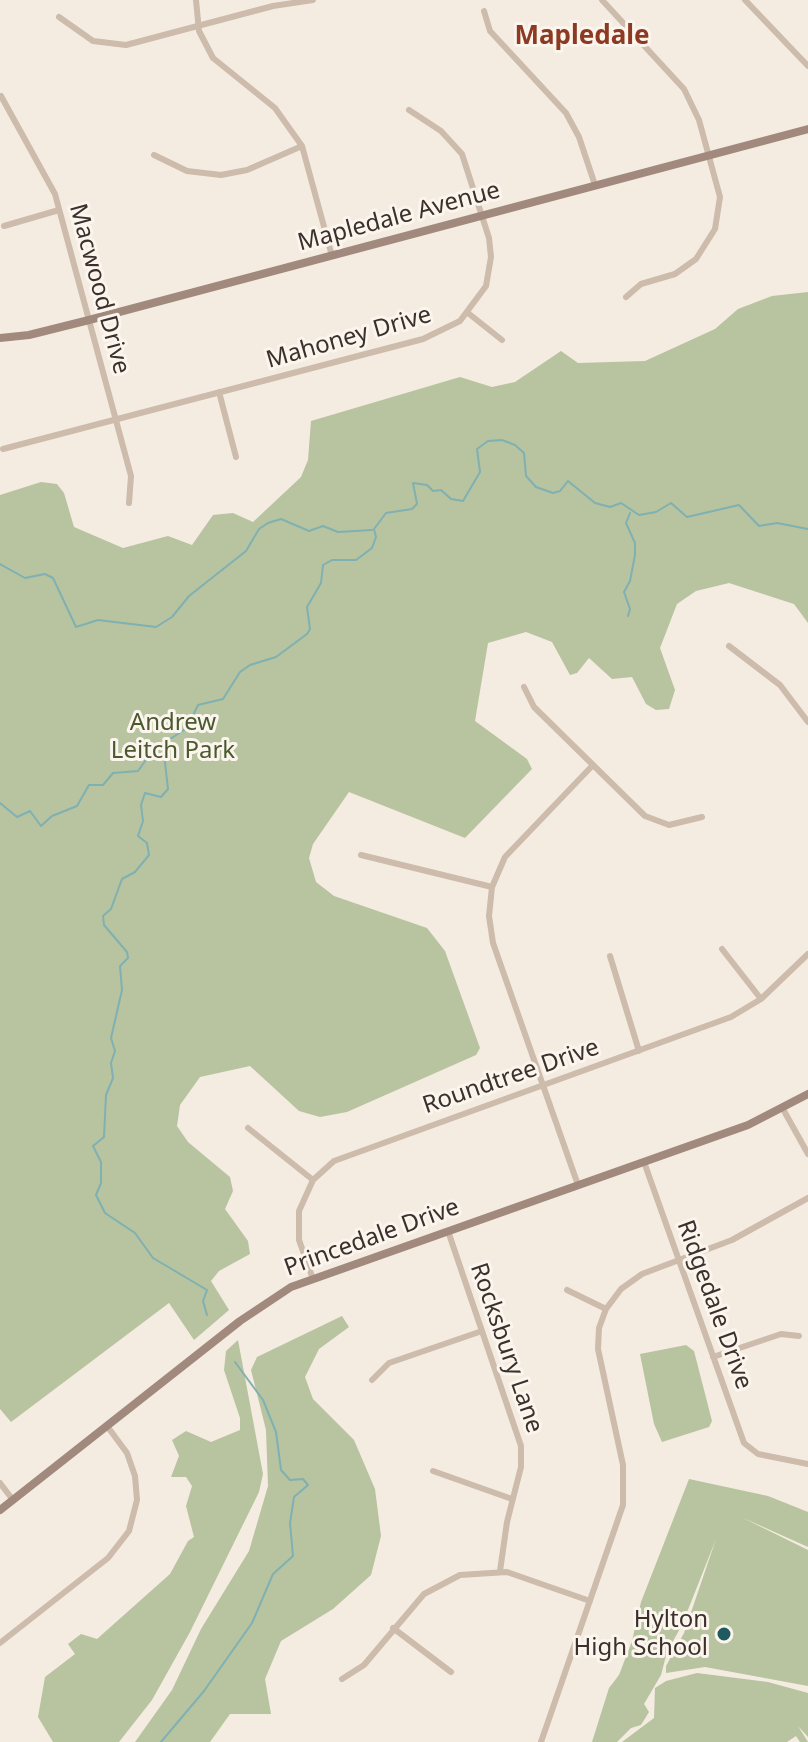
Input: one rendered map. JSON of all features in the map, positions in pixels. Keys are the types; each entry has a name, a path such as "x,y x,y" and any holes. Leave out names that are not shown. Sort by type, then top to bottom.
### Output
{"street":[{"path":"196,0 198,27 213,58 275,108 302,146 332,256"},
{"path":"59,17 87,38 117,45 142,42 282,4 313,0"},
{"path":"602,0 684,89 699,120 720,197 719,217 711,240 686,268 641,284 626,297"},
{"path":"745,0 808,66"},
{"path":"484,11 490,31 566,113 579,137 595,185"},
{"name":"Macwood Drive","path":"1,96 51,184 131,476 129,503"},
{"name":"Mahoney Drive","path":"3,449 423,339 449,329 468,313 483,292 490,269 490,245 462,154 441,131 409,110"},
{"name":"Mapledale Avenue","path":"0,338 29,335 89,320 808,129"},
{"path":"154,155 187,171 221,175 247,170 302,146"},
{"path":"4,226 59,210"},
{"path":"468,313 502,340"},
{"path":"219,392 236,457"},
{"path":"729,646 780,685 808,722"},
{"path":"524,687 534,707 650,820 674,825 702,817"},
{"path":"578,1185 493,943 489,916 492,887 509,852 593,765"},
{"path":"361,855 492,887"},
{"path":"722,949 761,999"},
{"name":"Roundtree Drive","path":"313,1180 345,1155 731,1017 761,999 808,954"},
{"path":"610,956 639,1051"},
{"name":"Princedale Drive","path":"0,1510 263,1303 313,1279 644,1162 783,1109 808,1094"},
{"path":"783,1109 808,1154"},
{"path":"248,1128 313,1180 304,1194 298,1222 301,1246 313,1279"},
{"name":"Ridgedale Drive","path":"644,1162 742,1440 758,1454 808,1464"},
{"path":"541,1742 625,1492 623,1465 598,1349 599,1328 606,1309 631,1280 732,1240 808,1198"},
{"name":"Rocksbury Lane","path":"448,1231 521,1446 521,1467 512,1499 500,1571"},
{"path":"567,1290 606,1309"},
{"path":"372,1380 389,1363 482,1331"},
{"path":"713,1357 776,1335 799,1336"},
{"path":"0,1643 108,1558 129,1531 137,1500 135,1476 127,1453 107,1426"},
{"path":"433,1471 512,1499"},
{"path":"0,1483 13,1500"},
{"path":"342,1679 364,1665 412,1605 438,1584 467,1573 500,1571 590,1601"},
{"path":"393,1628 451,1672"}],"green space":[{"name":"Andrew Leitch Park","path":"808,292 808,623 794,604 729,583 696,591 677,604 660,648 675,690 669,709 656,710 646,704 632,677 612,679 589,658 577,673 570,675 552,642 526,632 488,643 475,721 527,759 532,769 465,838 349,792 313,844 309,858 316,882 334,896 427,928 445,951 480,1048 476,1055 347,1112 320,1117 299,1111 250,1066 200,1077 180,1105 177,1126 188,1142 230,1177 233,1191 225,1209 248,1241 250,1254 219,1271 211,1281 229,1310 194,1340 169,1303 11,1422 0,1409 0,495 41,482 57,484 64,493 74,527 123,548 168,536 192,545 213,515 233,513 253,522 301,477 308,460 311,421 460,377 492,387 515,382 561,351 578,363 645,361 715,329 738,309 772,296"},
{"path":"342,1316 349,1327 319,1349 305,1377 313,1399 354,1440 375,1489 381,1536 371,1575 333,1609 281,1641 265,1679 271,1714 230,1714 210,1742 135,1742 172,1690 201,1629 249,1551 268,1486 266,1430 251,1370 257,1357"},
{"path":"238,1340 263,1474 259,1492 190,1632 152,1700 119,1742 53,1742 38,1717 45,1677 75,1654 68,1644 81,1634 97,1639 170,1574 188,1541 194,1537 186,1506 192,1486 186,1477 171,1477 179,1456 172,1440 186,1431 211,1442 240,1430 240,1418 224,1370 226,1351"},
{"path":"686,1345 694,1351 712,1421 709,1427 662,1442 654,1424 640,1354"},
{"name":"Hylton High School","path":"689,1479 768,1496 808,1512 808,1547 741,1517 808,1550 808,1686 705,1667 666,1673 666,1666 684,1633 716,1539 682,1625 667,1652 661,1675 644,1704 649,1712 641,1725 631,1728 617,1742 592,1742 609,1688 619,1675 632,1641 641,1602"},
{"path":"697,1673 768,1682 808,1693 808,1737 798,1726 808,1742 800,1742 796,1736 787,1742 622,1742 654,1718 655,1688 666,1681"}],"waterway":[{"path":"0,803 17,817 30,811 41,826 52,816 77,806 89,785 103,785 113,773 138,771 153,750 187,728 198,705 223,699 240,672 250,665 276,657 307,634 310,629 307,607 321,583 323,565 332,560 356,560 372,548 376,537 374,529 386,513 412,509 417,504 413,483 427,485 433,491 441,490 451,499 463,501 480,472 477,449 488,441 502,440 515,445 524,453 526,476 536,487 553,493 560,491 568,481 595,503 610,507 621,503 639,515 656,512 671,503 687,517 739,505 759,526 777,523 808,529"},
{"path":"628,616 630,609 624,592 630,581 635,555 635,543 626,523 630,513"},
{"path":"0,564 25,578 45,574 53,578 76,627 98,620 156,627 172,617 189,596 246,551 259,529 268,523 281,519 309,531 323,526 338,532 372,530"},
{"path":"163,745 168,789 161,797 145,793 141,805 143,821 138,836 147,843 149,855 135,872 122,879 111,909 103,916 104,925 127,952 128,958 120,966 122,990 111,1038 115,1051 111,1063 113,1078 106,1095 104,1137 93,1146 101,1162 101,1183 96,1195 105,1213 135,1233 153,1258 207,1290 203,1301 207,1315"},
{"path":"161,1742 204,1691 252,1623 273,1574 293,1556 290,1523 294,1497 308,1485 303,1479 290,1480 281,1470 276,1432 263,1400 235,1362"}],"place":[{"name":"Hylton High School","path":"724,1634"}],"district":[{"name":"Mapledale","path":"582,37"}]}
